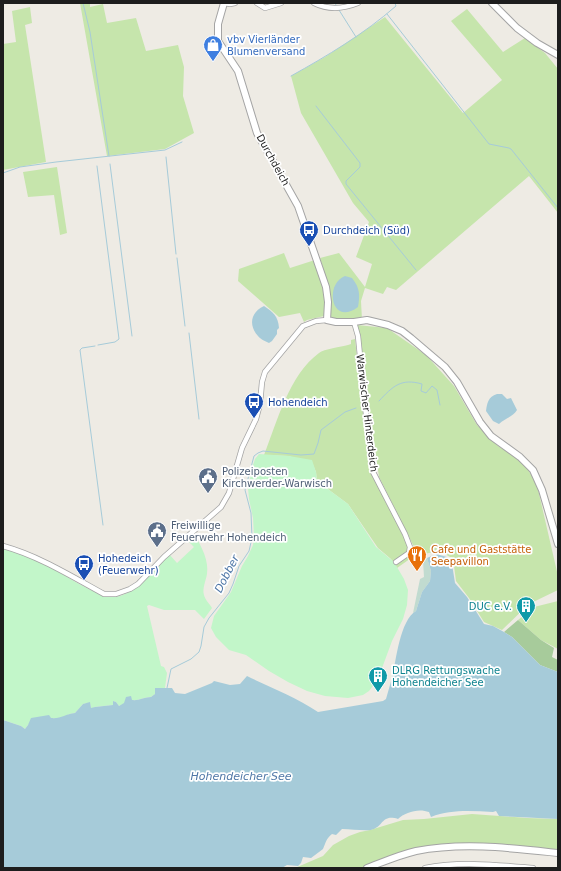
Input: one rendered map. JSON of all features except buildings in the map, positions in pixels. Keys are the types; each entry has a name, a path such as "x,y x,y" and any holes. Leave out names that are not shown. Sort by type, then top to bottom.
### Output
{"street":[{"path":"224,3 235,3"},
{"name":"Durchdeich","path":"224,3 218,24 218,41 238,71 257,133 298,206 326,287 328,302 327,320"},
{"path":"257,3 265,8 281,3"},
{"path":"314,3 320,6 336,8 356,3"},
{"path":"492,3 520,31 558,55"},
{"path":"3,546 19,550 36,558 104,594 116,594 130,589 138,584 164,557 219,510 229,493 242,448 257,416 265,372 301,328 311,322 327,320 336,322 354,322 362,320 373,321 394,328 411,338 445,366 462,389 480,422 488,432 497,442 520,457 532,470 542,490 558,544"},
{"name":"Warwischer Hinterdeich","path":"354,322 358,336 373,472 410,547 409,553 396,562"},
{"path":"367,868 400,855 428,849 450,847 488,847 558,852"},
{"path":"424,868 438,865 487,864 533,868"}],"green space":[{"path":"80,3 90,3 90,7 103,4 107,23 136,18 146,51 178,45 184,67 183,96 194,133 165,149 107,156"},
{"path":"30,7 32,23 25,25 46,162 3,170 3,44 16,42 12,11"},
{"path":"467,9 503,52 525,38 545,53 558,69 558,213 529,176 396,290 387,287 383,294 365,288 361,301 362,320 335,320 330,316 328,287 320,258 339,253 365,287 372,264 356,257 369,222 353,203 301,113 291,76 325,57 385,17 463,113 502,80 451,21"},
{"path":"57,167 67,233 60,235 54,195 28,197 23,172"},
{"path":"284,253 290,268 315,260 325,295 326,310 324,316 304,322 300,313 279,317 238,281 239,269"},
{"path":"357,325 387,328 426,355 454,386 477,425 498,446 517,458 527,468 537,485 558,576 558,590 529,604 502,630 484,622 456,581 454,566 450,557 440,551 418,555 379,477"},
{"path":"355,339 370,470 414,556 397,568 391,559 378,548 348,504 317,481 316,472 313,465 289,456 264,455 285,400 292,386 309,362 321,352 351,344 351,340"},
{"path":"259,454 289,456 312,460 317,481 348,504 376,547 394,562 404,579 408,590 407,605 403,619 392,641 378,679 369,691 363,695 348,698 325,696 307,691 269,671 246,655 229,650 216,637 211,628 214,616 231,592 253,545 253,518 248,488 253,465"},
{"path":"195,536 206,559 207,574 204,593 205,599 212,608 204,619 195,610 164,610 149,605 147,606 161,666 164,667 167,673 165,688 155,688 155,694 151,697 132,700 119,706 113,701 113,705 95,707 91,709 90,703 83,704 75,713 59,719 51,718 31,721 25,729 21,726 3,720 3,547 46,564 93,591 103,595 120,596 140,584 169,554 177,563 194,547 189,542"},
{"path":"427,558 431,571 430,581 422,592 416,611 413,613 420,579 424,577 423,561"},
{"path":"558,601 558,649 541,640 518,620 534,607"},
{"path":"518,620 541,640 554,648 552,657 558,660 558,672 540,665 512,637 504,632"},
{"path":"472,814 558,819 558,851 457,844 376,862 362,868 295,868 323,856 333,845 360,832 403,820"}],"water":[{"path":"345,276 352,278 357,285 359,292 358,307 349,312 342,312 336,308 333,295 334,287 338,280"},
{"path":"264,306 270,310 278,320 279,328 277,330 277,334 269,343 259,337 253,328 252,323 252,319 256,312"},
{"path":"497,394 502,394 507,399 511,398 517,410 499,424 493,421 486,411 488,401"},
{"name":"Hohendeicher See","path":"436,554 447,557 452,564 455,583 467,597 484,624 493,626 512,637 540,665 558,672 558,819 499,816 496,811 454,812 439,814 431,817 429,812 421,810 408,813 398,819 385,819 371,830 342,829 336,835 332,834 326,841 323,849 311,858 303,857 298,866 287,865 282,868 3,868 3,720 21,726 25,729 31,718 49,715 51,718 54,718 75,713 83,704 90,702 91,708 113,705 113,701 119,706 124,703 126,697 131,696 132,700 134,700 151,697 155,694 155,688 172,688 175,693 185,694 214,681 230,685 240,684 247,676 292,697 318,712 383,701 386,699 392,678 402,632 406,623 416,611 422,592 430,581 431,571 427,558"}],"waterway":[{"path":"83,3 90,32 109,156"},
{"path":"291,76 358,35 396,6 395,3"},
{"path":"339,10 356,37"},
{"path":"387,14 489,144 511,149 558,208"},
{"path":"316,106 360,163 360,167 346,181 346,184 416,270"},
{"path":"3,173 20,167 165,150 182,142"},
{"path":"166,157 176,254"},
{"path":"110,164 132,336"},
{"path":"97,166 119,339 115,342 98,345"},
{"path":"177,258 185,326"},
{"path":"189,333 199,419"},
{"path":"95,346 82,348 80,350 103,525"},
{"name":"Dobber","path":"379,401 393,387 403,383 415,382 422,384 421,391 426,393 432,386 437,390 440,405"},
{"name":"Dobber","path":"167,688 171,669 191,659 199,652 204,627 209,618 229,593 239,566 249,551 252,538 251,513 245,490 254,456 263,451 301,455 314,454 321,430 345,412 356,408"}],"place":[{"name":"vbv Vierländer Blumenversand","path":"213,62"},
{"name":"Durchdeich (Süd)","path":"309,247"},
{"name":"Hohendeich","path":"254,419"},
{"name":"Polizeiposten Kirchwerder-Warwisch","path":"208,494"},
{"name":"Freiwillige Feuerwehr Hohendeich","path":"157,548"},
{"name":"Cafe und Gaststätte Seepavillon","path":"417,572"},
{"name":"Hohedeich (Feuerwehr)","path":"84,581"},
{"name":"DUC e.V.","path":"526,623"},
{"name":"DLRG Rettungswache Hohendeicher See","path":"378,693"}]}
